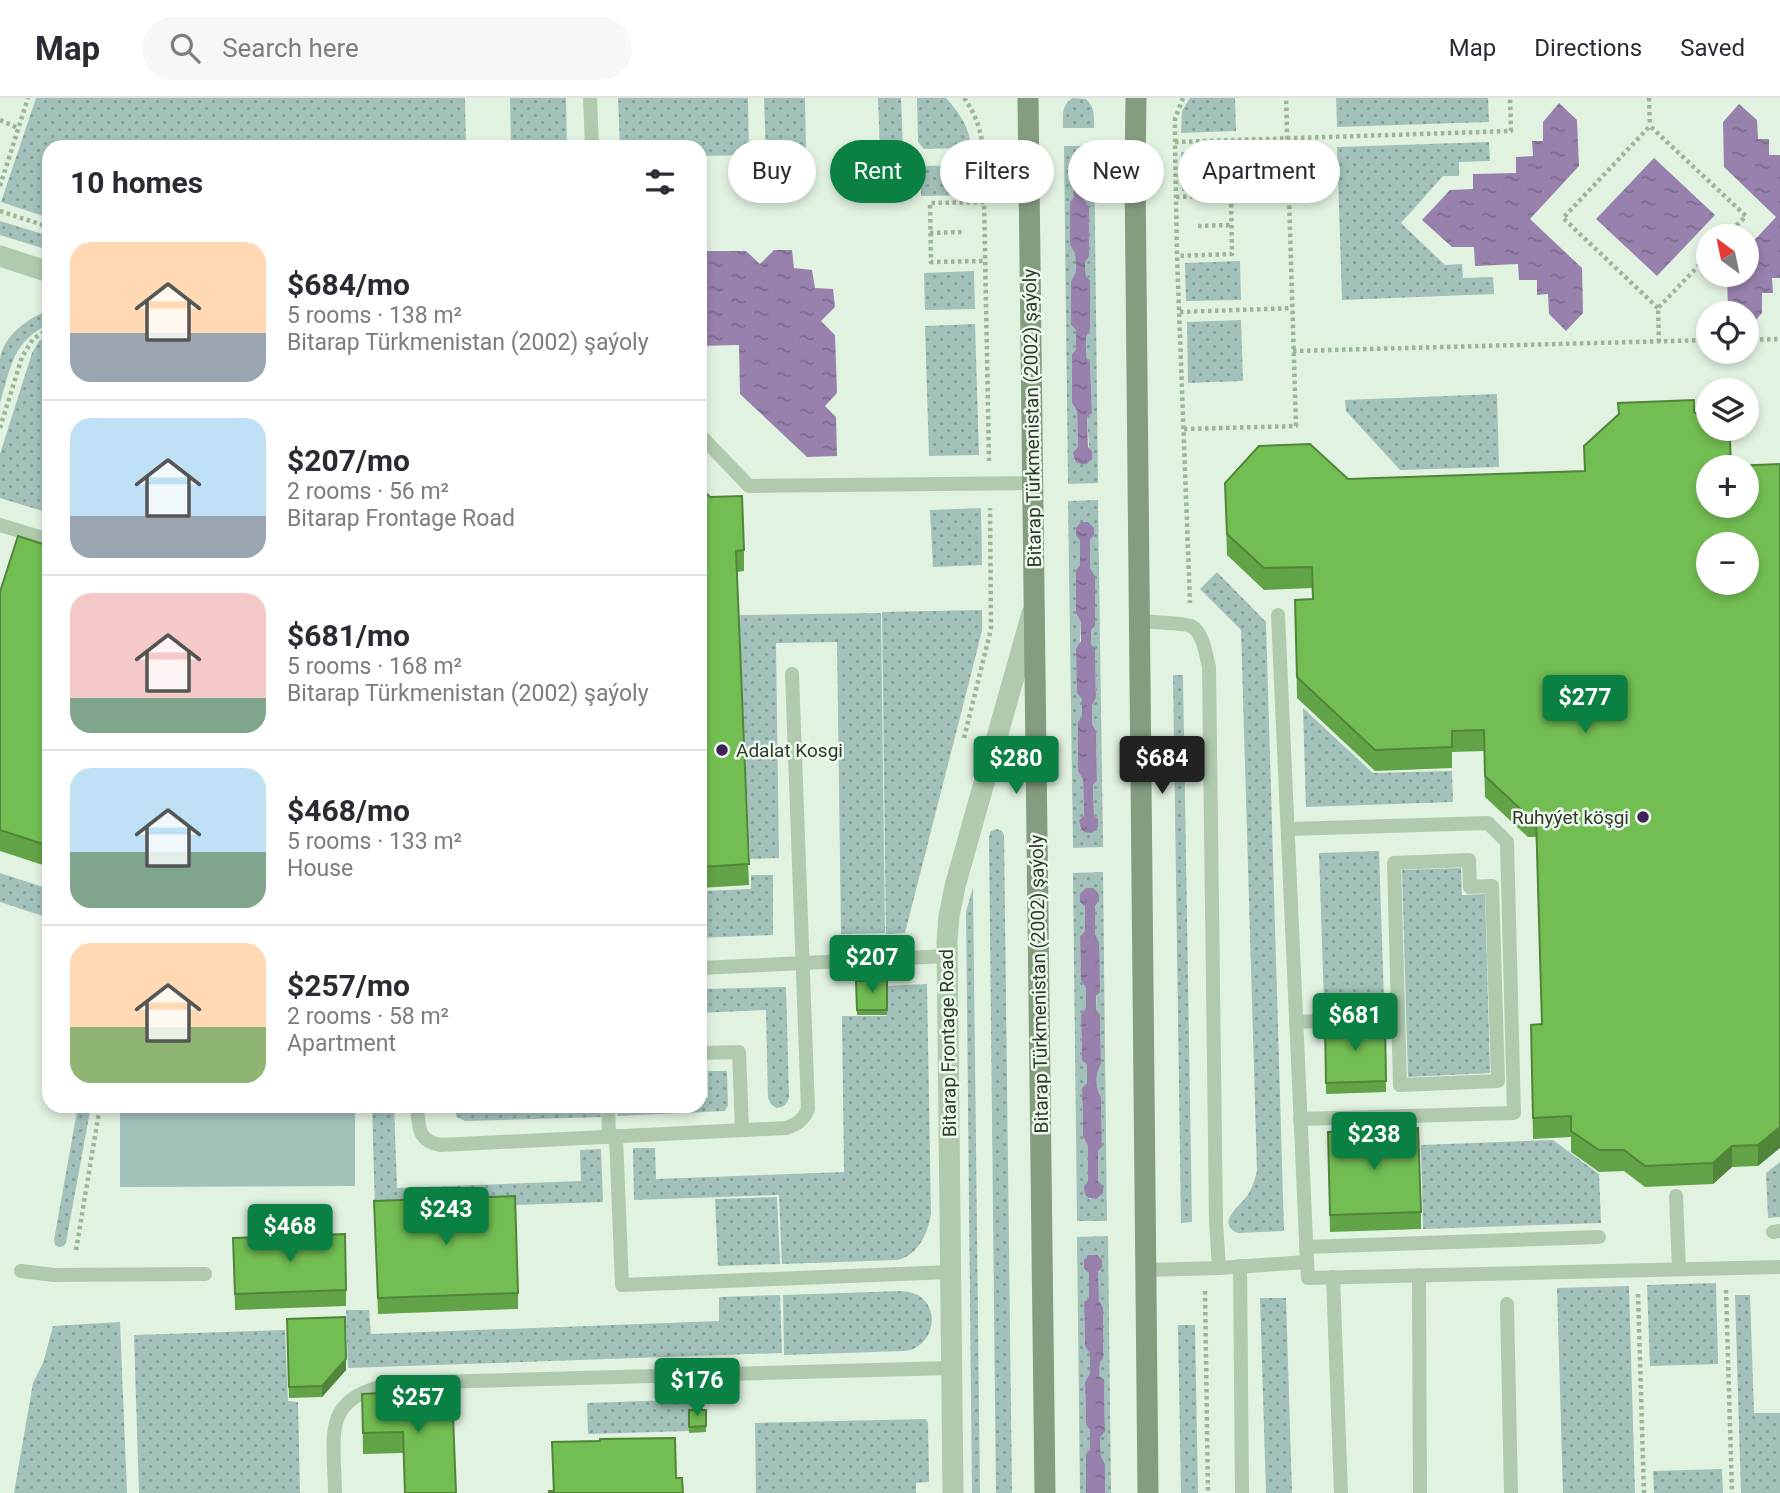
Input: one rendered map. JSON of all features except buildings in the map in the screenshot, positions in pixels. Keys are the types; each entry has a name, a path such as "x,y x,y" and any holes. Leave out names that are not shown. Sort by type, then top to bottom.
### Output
{"main road":[{"name":"Bitarap Türkmenistan (2002) şaýoly","path":"1028,98 1045,1493"},
{"path":"1136,98 1148,1493"}],"street":[{"path":"0,256 42,270"},
{"name":"Bitarap Frontage Road","path":"953,1493 947,956 949,916 1034,604"}],"lane":[{"path":"590,98 592,140"},
{"path":"707,442 749,486 1033,483"},
{"path":"0,524 42,538"},
{"path":"1278,615 1308,1278 1780,1267"},
{"path":"1139,621 1190,625 1198,633 1204,646 1209,667 1216,1194 1212,1268"},
{"path":"418,1113 422,1136 430,1143 441,1145 786,1128 797,1125 804,1119 808,1109 792,674"},
{"path":"1287,829 1488,824 1507,842 1514,1113 1300,1119"},
{"path":"1469,860 1470,887 1492,886 1498,1081 1400,1085 1398,1018 1394,863 1469,860"},
{"path":"707,968 947,956"},
{"path":"1296,1022 1398,1018"},
{"path":"707,1053 739,1052 742,1130"},
{"path":"609,1113 622,1285 950,1272"},
{"path":"1676,1196 1679,1269"},
{"path":"1146,1270 1240,1266 1307,1254 1599,1237"},
{"path":"1240,1266 1242,1493"},
{"path":"21,1271 54,1275 205,1274"},
{"path":"1419,1275 1420,1493"},
{"path":"1333,1277 1341,1493"},
{"path":"1507,1304 1511,1493"},
{"path":"335,1493 334,1432 337,1417 344,1405 356,1395 375,1387 395,1383 951,1368"}],"path":[{"path":"0,186 28,98"},
{"path":"964,98 973,110 982,140"},
{"path":"1183,98 1175,119 1175,142 1190,625"},
{"path":"1184,429 1296,426 1286,98"},
{"path":"1175,142 1511,131 1510,98"},
{"path":"1649,98 1650,126 1746,216 1738,224"},
{"path":"0,120 18,128"},
{"path":"1650,126 1563,218 1658,308 1659,342"},
{"path":"1176,197 1231,196 1232,254 1177,256"},
{"path":"940,203 930,203 931,262 985,261"},
{"path":"962,746 991,629 984,203"},
{"path":"0,211 42,225"},
{"path":"1198,226 1231,225"},
{"path":"930,233 963,232"},
{"path":"1658,308 1696,268"},
{"path":"1180,312 1292,308"},
{"path":"0,428 22,357 33,339 42,333"},
{"path":"1759,340 1780,339"},
{"path":"1293,351 1696,341"},
{"path":"72,1275 99,1113"},
{"path":"1208,1493 1212,1268"},
{"path":"1725,1268 1732,1493"},
{"path":"1637,1270 1644,1493"}],"shaded area":[{"path":"36,98 465,98 466,140 42,140 42,216 1,202"},
{"path":"510,98 566,98 567,140 511,140"},
{"path":"618,98 748,98 749,140 728,140 728,155 707,156 707,140 620,140"},
{"path":"764,98 805,98 806,140 765,140"},
{"path":"878,98 901,98 903,140 880,140"},
{"path":"917,98 946,98 963,121 969,140 940,140 940,149 926,149 926,140 918,140"},
{"path":"1073,98 1086,99 1089,102 1094,128 1063,128 1065,107"},
{"path":"1190,98 1235,98 1236,131 1181,133 1182,111"},
{"path":"1336,98 1488,98 1489,122 1337,127"},
{"path":"1489,142 1490,161 1459,162 1459,176 1443,176 1401,223 1445,265 1462,264 1463,278 1493,277 1494,294 1342,300 1340,147"},
{"path":"1064,146 1068,146 1068,203 1074,203 1070,245 1075,254 1076,272 1071,281 1071,325 1076,330 1076,349 1072,354 1072,403 1077,411 1078,447 1073,452 1074,460 1079,464 1090,462 1087,417 1092,412 1086,337 1090,329 1090,280 1086,276 1085,262 1089,257 1089,208 1086,203 1095,203 1098,483 1068,484"},
{"path":"926,166 940,166 940,196 926,196"},
{"path":"0,221 42,234 42,248 0,235"},
{"path":"1240,261 1241,300 1186,301 1185,263"},
{"path":"974,271 975,309 925,310 924,273"},
{"path":"42,314 42,328 20,347 0,403 2,350 18,328"},
{"path":"1241,320 1243,381 1188,383 1187,322"},
{"path":"975,324 979,455 929,456 925,326"},
{"path":"42,339 42,511 0,498 0,454 32,353"},
{"path":"1497,394 1499,467 1400,470 1346,411 1345,400"},
{"path":"1098,500 1103,847 1073,848 1068,501","holes":["1094,528 1094,535 1090,540 1090,568 1095,576 1095,625 1091,630 1091,644 1095,648 1096,698 1092,705 1092,724 1096,731 1097,781 1093,785 1096,817 1082,831 1079,820 1084,815 1083,780 1078,771 1078,722 1082,717 1082,698 1077,693 1081,622 1076,613 1076,570 1080,565 1080,540"]},
{"path":"981,508 982,565 933,567 930,510"},
{"path":"1217,572 1266,622 1284,1231 1238,1233 1231,1229 1229,1224 1232,1214 1249,1193 1257,1171 1241,630 1200,589"},
{"path":"982,610 982,631 905,933 886,934 882,612"},
{"path":"881,613 885,933 841,934 837,642 776,643 779,858 750,859 739,615"},
{"path":"1173,675 1183,675 1192,1222 1181,1223"},
{"path":"1303,708 1373,773 1452,771 1453,802 1306,807"},
{"path":"991,831 1002,831 1004,836 1012,1493 996,1493 989,837"},
{"path":"1379,851 1384,1002 1324,1004 1319,853"},
{"path":"1461,868 1462,895 1485,894 1490,1073 1408,1077 1402,870"},
{"path":"1103,872 1107,1221 1077,1221 1073,873","holes":["1099,894 1099,901 1095,906 1095,934 1099,942 1096,1010 1100,1014 1101,1064 1096,1081 1101,1097 1102,1147 1098,1151 1100,1197 1089,1199 1088,1146 1083,1137 1082,1089 1087,1083 1087,1064 1082,1059 1081,1016 1086,1007 1086,988 1081,979 1080,936 1085,931 1085,906"]},
{"path":"0,873 42,887 42,916 0,902"},
{"path":"751,875 773,875 773,935 707,938 707,891 751,889"},
{"path":"973,887 980,1493 972,1493 966,912"},
{"path":"927,984 931,1214 921,1243 911,1254 897,1260 782,1264 779,1195 634,1200 633,1148 655,1148 656,1179 844,1172 842,1016 887,1016 887,986"},
{"path":"786,987 789,1097 785,1105 776,1108 768,1098 766,1010 707,1013 707,989"},
{"path":"708,1071 727,1071 728,1105 725,1111 707,1112"},
{"path":"77,1113 90,1113 66,1242 59,1247 54,1240"},
{"path":"120,1113 355,1113 355,1186 120,1187"},
{"path":"372,1113 394,1113 397,1188 581,1181 580,1150 601,1149 603,1202 375,1210"},
{"path":"456,1113 601,1113 601,1117 465,1121 457,1117"},
{"path":"617,1113 682,1113 617,1116"},
{"path":"1553,1140 1599,1174 1601,1223 1423,1229 1421,1145"},
{"path":"1780,1162 1780,1217 1768,1218 1766,1173"},
{"path":"777,1197 780,1264 718,1266 715,1199"},
{"path":"1108,1236 1111,1493 1105,1493 1105,1464 1101,1456 1100,1438 1105,1430 1104,1381 1099,1376 1100,1271 1089,1272 1089,1298 1084,1303 1085,1346 1090,1354 1090,1373 1085,1382 1086,1425 1090,1430 1090,1449 1086,1455 1086,1493 1080,1493 1077,1237"},
{"path":"1716,1283 1718,1364 1650,1366 1647,1285"},
{"path":"1629,1286 1635,1493 1563,1493 1557,1288"},
{"path":"902,1291 921,1297 931,1311 931,1325 926,1339 914,1349 784,1355 783,1295"},
{"path":"780,1295 782,1353 348,1368 346,1310 369,1310 371,1334 719,1321 719,1297"},
{"path":"1735,1295 1750,1295 1754,1413 1780,1413 1780,1493 1741,1493"},
{"path":"1260,1298 1286,1298 1292,1493 1266,1493"},
{"path":"120,1322 127,1493 14,1493 33,1383 43,1363 53,1326"},
{"path":"1178,1325 1195,1325 1198,1493 1181,1493"},
{"path":"285,1330 288,1401 298,1402 300,1493 139,1493 134,1335"},
{"path":"703,1399 703,1415 688,1416 689,1431 588,1434 587,1403"},
{"path":"926,1419 929,1482 916,1483 916,1493 756,1493 755,1423"},
{"path":"1722,1469 1723,1493 1654,1493 1653,1471"}],"water":[{"path":"1559,103 1577,120 1579,166 1530,219 1582,268 1583,313 1566,331 1549,314 1548,294 1537,295 1537,280 1519,280 1518,264 1475,266 1474,247 1452,247 1422,220 1450,190 1473,189 1473,174 1516,173 1516,157 1533,156 1532,141 1543,141 1543,122"},
{"path":"1739,104 1757,120 1758,139 1769,139 1769,155 1780,155 1780,278 1772,278 1773,293 1762,293 1762,313 1759,316 1759,301 1728,301 1727,287 1759,287 1759,235 1776,217 1724,167 1723,122"},
{"path":"1654,158 1715,215 1706,224 1696,224 1696,235 1657,276 1596,219"},
{"path":"1070,203 1086,203 1089,207 1089,257 1085,262 1086,276 1090,280 1090,330 1086,337 1086,356 1090,363 1092,413 1087,417 1088,447 1092,451 1092,459 1087,464 1076,462 1073,452 1078,447 1077,411 1072,403 1072,354 1076,349 1076,330 1071,325 1071,281 1076,272 1075,254 1070,245"},
{"path":"774,250 792,250 794,268 812,270 815,288 833,289 835,307 821,321 835,335 837,393 825,406 836,417 837,456 807,457 740,394 739,345 707,346 707,251 746,251 760,264"},
{"path":"1081,522 1088,522 1094,528 1094,535 1090,540 1090,568 1095,576 1095,626 1091,630 1091,644 1095,648 1096,698 1092,705 1092,724 1096,731 1097,781 1093,785 1094,815 1098,819 1098,827 1092,833 1082,830 1079,820 1084,815 1083,780 1078,771 1078,722 1082,717 1082,699 1077,693 1076,649 1081,641 1081,622 1076,613 1076,570 1080,565 1080,540 1076,535 1076,528"},
{"path":"1086,888 1093,888 1099,894 1099,901 1095,906 1095,934 1099,942 1100,992 1096,996 1096,1010 1100,1014 1101,1064 1096,1081 1101,1097 1102,1147 1098,1151 1098,1181 1103,1186 1103,1193 1097,1199 1087,1196 1084,1186 1088,1181 1088,1146 1083,1137 1082,1088 1087,1083 1087,1065 1082,1060 1081,1015 1086,1007 1086,988 1081,980 1080,936 1085,931 1085,906 1080,902 1080,894"},
{"path":"1089,1255 1097,1255 1102,1260 1102,1267 1098,1272 1099,1301 1103,1308 1103,1358 1099,1376 1104,1380 1105,1431 1100,1438 1101,1456 1105,1464 1105,1493 1086,1493 1086,1454 1090,1449 1090,1430 1086,1425 1085,1382 1090,1373 1090,1354 1085,1346 1084,1302 1089,1298 1089,1273 1084,1268 1084,1260"}],"place":[{"name":"Adalat Kosgi","path":"722,750"},
{"name":"Ruhyýet köşgi","path":"1643,817"}]}
